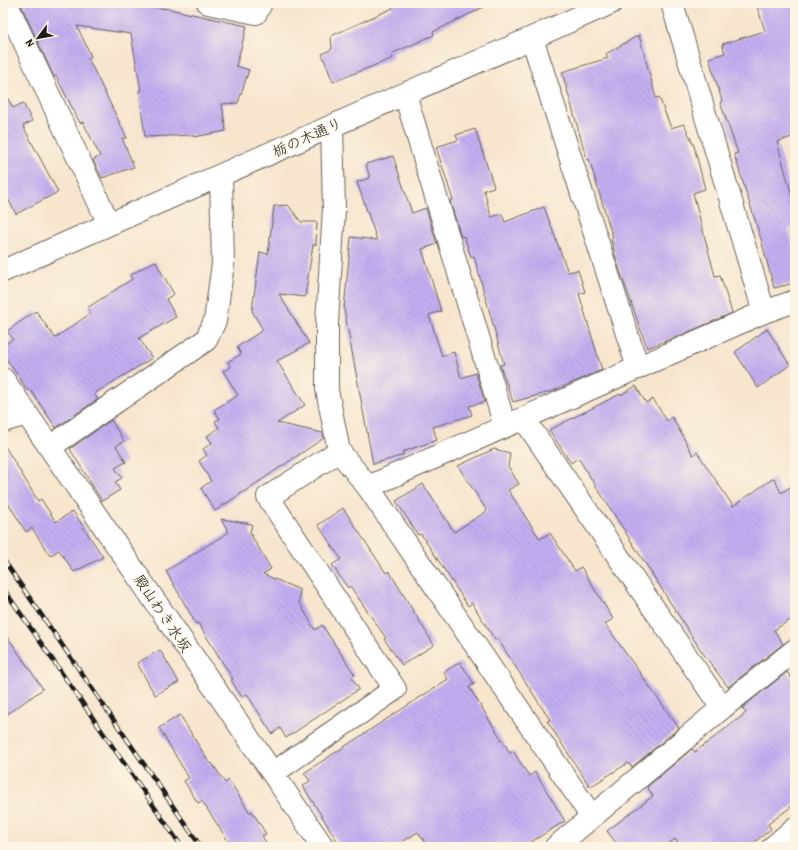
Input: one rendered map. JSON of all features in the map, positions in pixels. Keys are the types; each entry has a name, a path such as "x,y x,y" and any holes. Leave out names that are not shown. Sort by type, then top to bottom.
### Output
{"street":[{"path":"6,3 109,224"},
{"path":"208,3 256,13 261,3"},
{"name":"栃の木通り","path":"3,271 611,3"},
{"path":"672,3 764,312"},
{"path":"532,38 638,368"},
{"path":"405,94 514,422 722,708"},
{"path":"332,126 334,209 327,323 327,390 339,451 368,487 592,817"},
{"path":"50,447 206,340 215,321 223,264 221,175"},
{"path":"368,487 764,312 794,303"},
{"name":"殿山わき水坂","path":"3,379 323,847"},
{"path":"3,421 27,414"},
{"path":"273,773 395,689 268,497 339,451"},
{"path":"556,847 722,708 795,650"},
{"path":"773,847 795,828"}],"building":[{"path":"20,3 120,3 169,9 247,26 236,66 249,70 238,103 222,104 226,131 194,137 193,135 145,137 139,91 141,91 131,34 77,26 91,56 88,58 127,138 122,138 134,167 102,178 93,160 100,156 83,122 80,123 56,76 54,77"},
{"path":"391,3 492,3 433,32 434,35 391,54 393,58 333,82 322,54 332,49 331,36 393,8"},
{"path":"756,3 795,3 795,136 777,142 795,207 795,227 789,229 795,253 795,283 774,288 761,239 734,154 738,153 720,102 722,101 709,58 725,53 722,44 765,31"},
{"path":"639,35 656,98 659,97 671,128 684,124 694,146 705,189 693,193 715,276 720,275 732,313 647,348 617,262 611,239 613,238 589,159 587,160 562,72 608,58 606,54"},
{"path":"3,89 13,108 23,103 32,121 23,126 58,192 16,214 3,189"},
{"path":"475,129 494,187 484,190 491,217 502,214 505,222 544,207 568,272 578,270 585,292 579,294 602,370 553,391 513,402 500,365 504,364 474,256 471,257 464,236 461,237 450,201 453,200 436,147 458,140 456,135"},
{"path":"393,156 412,213 426,208 437,244 422,249 441,311 429,315 442,356 454,352 461,378 476,373 485,402 469,406 472,415 433,427 437,440 402,452 404,455 373,464 344,309 351,237 377,240 357,182 370,178 366,164"},
{"path":"288,205 301,222 317,222 316,245 313,245 305,297 279,294 309,343 277,361 305,405 277,423 323,433 324,438 215,511 201,488 211,481 199,461 207,455 203,449 212,443 207,436 219,428 215,421 220,419 214,410 238,395 223,371 231,367 228,362 241,354 237,347 263,330 252,311 260,252 268,254 274,206"},
{"path":"155,261 174,294 166,299 176,317 139,338 152,358 94,394 98,399 56,428 30,389 28,391 3,354 3,346 13,339 7,331 36,311 55,338 91,313 87,308 132,279 130,275"},
{"path":"767,329 790,365 758,388 735,352"},
{"path":"636,386 646,403 653,399 667,421 672,417 693,455 697,452 733,506 774,478 781,493 795,484 795,617 774,630 783,644 728,687 700,649 578,458 571,463 549,430 620,394 621,395"},
{"path":"111,420 124,441 116,446 126,462 115,468 122,478 115,482 120,490 102,501 70,449"},
{"path":"3,443 38,501 41,499 56,522 73,511 103,557 74,572 59,550 50,556 32,528 26,532 3,495"},
{"path":"494,449 510,453 508,466 519,484 508,490 540,539 550,533 575,571 581,567 613,619 605,624 679,728 632,767 628,763 590,787 547,721 550,720 497,638 495,640 472,603 468,606 421,534 418,535 396,501 423,484 454,532 487,511 458,466"},
{"path":"343,508 386,573 389,571 434,645 402,665 384,639 386,638 350,586 348,588 332,565 341,559 318,525"},
{"path":"221,519 252,524 250,533 271,569 263,574 300,590 299,602 315,630 322,625 355,675 352,678 359,689 286,738 280,728 272,734 247,694 242,697 231,680 233,679 198,623 196,624 166,571 229,532"},
{"path":"3,630 43,689 3,717"},
{"path":"160,650 179,682 155,695 137,663"},
{"path":"460,662 474,684 469,687 510,753 513,751 529,776 535,772 565,821 523,847 428,847 418,832 394,847 341,847 303,786 310,781 304,773 448,679 444,672"},
{"path":"787,672 795,683 795,804 768,824 771,829 748,847 682,847 675,839 664,847 619,847 607,831 653,796 647,787 692,749 695,752 746,713 742,708"},
{"path":"180,715 210,764 212,763 225,783 229,780 250,813 252,811 266,834 262,836 269,847 232,847 202,801 198,803 184,781 189,778 159,728"}],"railway":[{"path":"3,559 201,847"},
{"path":"3,588 182,847"}]}
